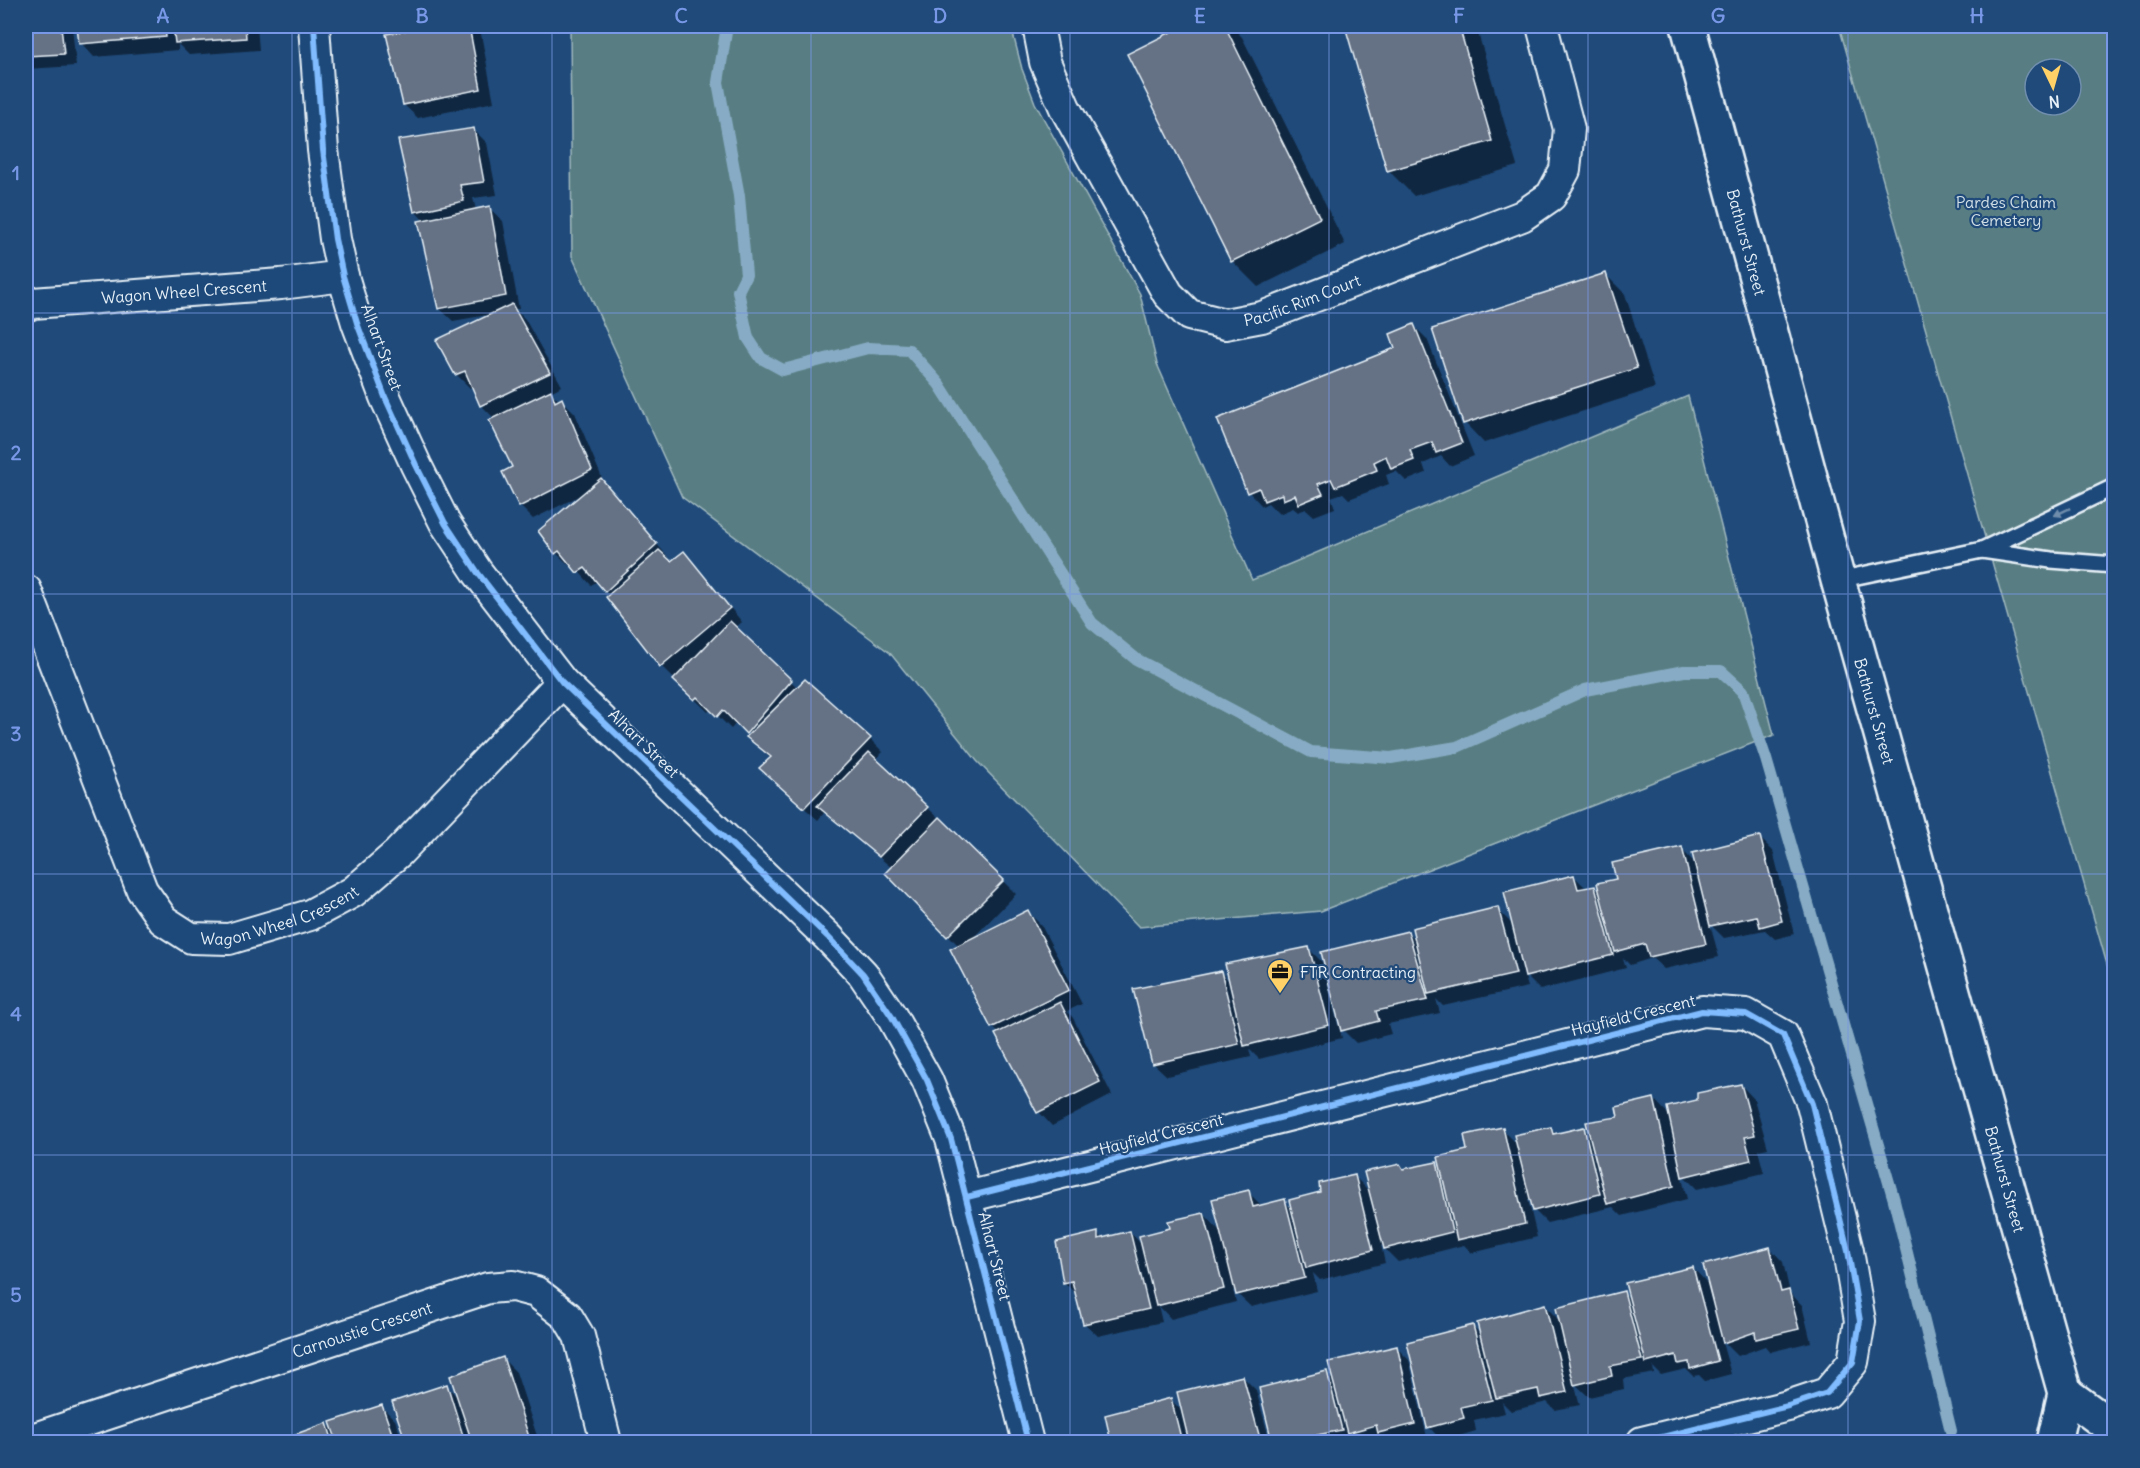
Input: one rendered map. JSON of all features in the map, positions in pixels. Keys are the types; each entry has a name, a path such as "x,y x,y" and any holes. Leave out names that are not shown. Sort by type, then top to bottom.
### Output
{"main road":[{"name":"Bathurst Street","path":"1688,26 1838,580 2065,1393 2054,1443"},
{"path":"2065,1393 2107,1424 2112,1443"}],"street":[{"name":"Alhart Street","path":"314,26 323,150 335,239 343,276 357,323 385,397 445,523 478,573 562,682 828,938 863,974 892,1017 927,1080 951,1139 1028,1443"},
{"name":"Pacific Rim Court","path":"1038,26 1045,62 1065,108 1168,294 1190,315 1225,324 1262,317 1522,216 1551,196 1565,170 1569,129 1542,26"},
{"name":"Wagon Wheel Crescent","path":"26,306 33,303 281,284 343,276"},
{"name":"Wagon Wheel Crescent","path":"26,591 142,890 163,920 191,938 230,939 266,929 310,915 353,892 398,853 562,682"},
{"name":"Hayfield Crescent","path":"967,1197 1702,1011 1746,1014 1783,1035 1812,1104 1848,1251 1860,1321 1853,1362 1827,1393 1788,1406 1642,1443"},
{"name":"Carnoustie Crescent","path":"26,1441 488,1288 513,1286 536,1292 567,1316 579,1336 606,1443"}],"lane":[{"path":"1838,580 1982,550 2115,487"},
{"path":"1982,550 2051,561 2115,565"}],"green space":[{"path":"570,26 1011,26 1022,69 1035,103 1140,294 1157,364 1252,580 1688,396 1774,735 1321,911 1139,927 977,761 890,653 682,497 572,256"},
{"name":"Pardes Chaim Cemetery","path":"1839,26 2114,26 2114,989"}],"building":[{"path":"26,26 61,26 64,54 26,56"},
{"path":"77,26 165,26 166,37 79,44"},
{"path":"173,26 245,26 246,38 175,43"},
{"path":"431,26 469,26 481,89 403,105 386,34"},
{"path":"1183,26 1225,26 1320,218 1231,262 1127,54"},
{"path":"1345,26 1459,26 1492,141 1387,171"},
{"path":"474,128 484,182 460,185 464,201 414,212 398,140"},
{"path":"490,206 506,296 438,309 418,221"},
{"path":"1606,273 1637,368 1463,424 1432,329"},
{"path":"512,304 550,373 480,406 465,371 455,375 436,340"},
{"path":"1414,324 1462,443 1436,453 1432,442 1410,450 1414,460 1391,469 1386,456 1374,462 1377,470 1335,487 1331,479 1318,484 1323,494 1299,504 1295,495 1283,500 1282,494 1264,501 1259,488 1247,493 1217,419 1395,348 1390,334"},
{"path":"551,390 555,402 562,398 592,470 519,507 502,472 512,467 489,420"},
{"path":"601,478 657,544 605,592 585,568 577,573 559,551 555,554 538,531"},
{"path":"659,550 671,561 684,551 730,608 660,667 606,597"},
{"path":"730,621 792,680 746,734 723,710 717,717 697,697 694,700 673,680"},
{"path":"805,679 871,738 804,808 759,768 771,757 746,737"},
{"path":"869,752 928,807 879,857 817,806"},
{"path":"940,817 1004,880 947,937 885,873"},
{"path":"1760,836 1782,921 1760,927 1757,916 1710,926 1692,853"},
{"path":"1682,847 1706,944 1649,957 1645,944 1615,952 1597,883 1616,879 1612,863"},
{"path":"1574,875 1578,889 1595,886 1613,955 1525,977 1504,892"},
{"path":"1498,907 1516,974 1428,994 1412,928"},
{"path":"1028,910 1069,990 991,1028 950,949"},
{"path":"1408,931 1428,1000 1376,1011 1379,1021 1341,1031 1321,952"},
{"path":"1309,947 1329,1025 1244,1046 1225,964"},
{"path":"1221,971 1239,1044 1152,1064 1133,989"},
{"path":"1060,1002 1100,1082 1037,1113 995,1034"},
{"path":"1741,1084 1755,1135 1745,1137 1751,1160 1682,1177 1667,1107 1697,1100 1697,1093"},
{"path":"1654,1098 1674,1186 1607,1204 1586,1122 1618,1117 1616,1107"},
{"path":"1503,1127 1525,1224 1457,1240 1438,1157 1467,1150 1464,1135"},
{"path":"1551,1127 1553,1134 1584,1127 1600,1194 1533,1211 1514,1135"},
{"path":"1437,1162 1452,1232 1384,1249 1364,1172 1400,1164 1403,1169"},
{"path":"1355,1175 1373,1250 1306,1268 1289,1200 1320,1192 1319,1183"},
{"path":"1249,1190 1253,1207 1285,1199 1305,1278 1236,1295 1212,1199"},
{"path":"1204,1213 1224,1289 1156,1306 1139,1236 1170,1228 1168,1221"},
{"path":"1130,1231 1149,1309 1083,1324 1072,1281 1063,1283 1056,1242 1098,1232 1098,1239"},
{"path":"1770,1247 1781,1292 1789,1290 1799,1329 1756,1339 1755,1332 1723,1343 1703,1265"},
{"path":"1693,1267 1718,1361 1690,1369 1689,1362 1678,1364 1676,1355 1646,1363 1625,1283"},
{"path":"1624,1291 1642,1360 1610,1366 1612,1376 1574,1385 1556,1308"},
{"path":"1545,1304 1567,1392 1540,1398 1538,1389 1496,1398 1477,1323"},
{"path":"1473,1325 1492,1400 1461,1407 1464,1418 1427,1428 1407,1342"},
{"path":"1397,1346 1415,1424 1378,1433 1376,1425 1347,1433 1328,1362"},
{"path":"503,1357 530,1440 472,1442 450,1376"},
{"path":"1327,1371 1342,1430 1312,1436 1313,1442 1272,1442 1259,1388"},
{"path":"1243,1376 1261,1442 1189,1442 1177,1392"},
{"path":"447,1384 465,1442 406,1442 392,1402"},
{"path":"1171,1398 1182,1442 1111,1442 1105,1415"},
{"path":"382,1405 395,1442 337,1442 330,1422"},
{"path":"327,1423 333,1442 273,1442"}],"waterway":[{"path":"727,26 718,82 739,196 746,275 738,291 748,338 761,358 783,370 868,348 909,350 939,384 1092,623 1136,659 1311,752 1391,758 1457,747 1585,690 1684,671 1721,671 1743,691 1766,759 1894,1200 1951,1431"}],"cycle path":[{"path":"314,26 323,150 335,239 343,276 357,323 385,397 445,523 478,573 562,682 828,937 863,974 892,1017 927,1080 951,1139 1028,1442"},
{"path":"967,1197 1702,1011 1746,1014 1783,1035 1812,1104 1848,1251 1860,1321 1853,1362 1827,1393 1788,1406 1642,1442"}],"place":[{"name":"FTR Contracting","path":"1280,995"}]}
